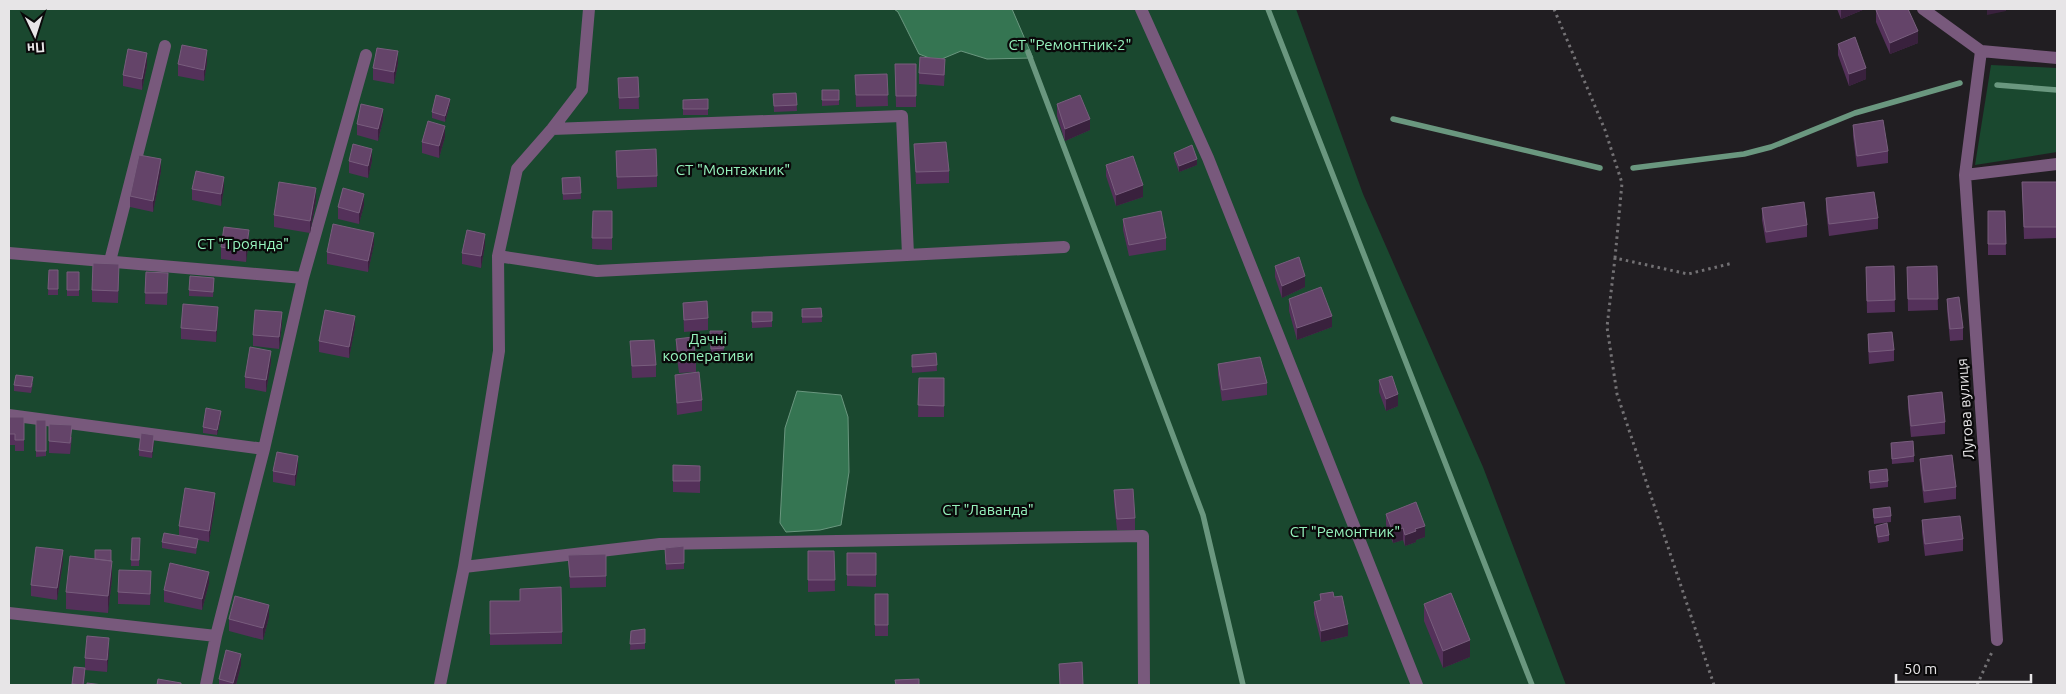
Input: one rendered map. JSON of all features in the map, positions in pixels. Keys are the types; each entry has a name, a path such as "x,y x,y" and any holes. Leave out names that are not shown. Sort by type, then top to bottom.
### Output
{"street":[{"path":"440,685 464,567 499,351 498,256 517,169 552,129 582,90 589,9"},
{"path":"1141,9 1208,158 1416,685"},
{"path":"1923,9 1981,51 2057,58"},
{"path":"110,261 164,46"},
{"name":"Лугова вулиця","path":"1981,51 1965,175 1997,640"},
{"path":"206,685 216,636 264,449 303,278 366,55"},
{"path":"552,129 902,116 908,255"},
{"path":"1965,175 2057,164"},
{"path":"498,256 597,271 1064,247"},
{"path":"9,253 303,278"},
{"path":"9,415 264,449"},
{"path":"464,567 660,544 1143,536 1144,685"},
{"path":"9,613 216,636"}],"path":[{"path":"1554,9 1605,130 1622,183 1606,327 1617,394 1714,685"},
{"path":"1615,258 1688,274 1733,263"},
{"path":"1977,685 1997,640"}],"green space":[{"name":"Дачні кооперативи","path":"9,9 1296,9 1363,194 1483,467 1566,685 9,685"},
{"path":"1991,65 2057,68 2057,152 1975,165"}],"shaded area":[{"path":"894,9 1012,9 1033,58 987,59 961,51 937,61 919,54 898,12"},
{"path":"797,391 841,395 848,417 849,472 841,525 820,530 786,532 780,523 785,428"}],"building":[{"path":"1908,9 1918,31 1890,43 1876,10"},
{"path":"1855,37 1866,68 1849,74 1838,44"},
{"path":"182,45 207,50 204,70 178,64"},
{"path":"377,48 398,51 394,72 373,68"},
{"path":"128,49 147,53 142,79 123,75"},
{"path":"920,57 945,59 944,75 919,73"},
{"path":"895,64 916,64 916,96 896,96"},
{"path":"887,74 888,95 856,95 855,75"},
{"path":"638,77 639,97 619,98 618,78"},
{"path":"822,90 839,90 839,100 822,100"},
{"path":"796,93 797,105 774,106 773,94"},
{"path":"436,95 450,99 445,116 432,112"},
{"path":"1080,95 1090,119 1065,129 1057,104"},
{"path":"708,99 708,109 683,109 683,100"},
{"path":"361,104 383,109 378,129 357,124"},
{"path":"1883,120 1888,151 1857,156 1853,125"},
{"path":"428,121 445,126 439,146 422,142"},
{"path":"946,142 949,171 916,172 914,144"},
{"path":"353,144 372,149 368,166 349,161"},
{"path":"1192,145 1197,159 1179,166 1174,153"},
{"path":"656,149 657,176 617,177 616,151"},
{"path":"139,155 161,159 153,201 130,196"},
{"path":"1133,156 1143,185 1116,195 1106,165"},
{"path":"196,171 224,177 221,194 192,189"},
{"path":"580,177 581,193 563,194 562,178"},
{"path":"279,182 316,188 310,221 274,215"},
{"path":"2022,182 2057,182 2057,227 2024,227"},
{"path":"343,188 364,194 359,213 338,207"},
{"path":"1874,192 1878,218 1829,224 1826,198"},
{"path":"1804,202 1807,225 1766,232 1762,208"},
{"path":"593,211 612,211 612,238 592,238"},
{"path":"1161,211 1166,238 1129,245 1123,219"},
{"path":"1988,211 2005,211 2006,244 1988,244"},
{"path":"333,224 374,233 368,261 327,252"},
{"path":"224,227 249,230 246,251 221,247"},
{"path":"467,230 485,234 481,256 462,253"},
{"path":"1299,257 1305,276 1282,286 1275,266"},
{"path":"93,263 119,264 118,291 92,290"},
{"path":"1894,266 1895,300 1867,301 1866,267"},
{"path":"1937,266 1938,299 1908,299 1907,267"},
{"path":"49,270 58,270 58,289 48,289"},
{"path":"67,272 79,272 79,290 67,290"},
{"path":"146,272 168,273 167,293 145,293"},
{"path":"190,276 214,278 213,292 189,290"},
{"path":"1321,287 1332,316 1297,328 1289,299"},
{"path":"1959,297 1963,328 1950,329 1947,299"},
{"path":"707,301 708,318 684,320 683,303"},
{"path":"183,304 218,307 216,331 181,328"},
{"path":"821,308 822,317 802,317 802,309"},
{"path":"255,310 282,312 279,337 253,335"},
{"path":"325,310 355,316 349,347 319,341"},
{"path":"752,312 772,312 772,321 752,322"},
{"path":"710,331 723,331 724,348 711,349"},
{"path":"1892,332 1894,350 1869,352 1868,334"},
{"path":"693,337 696,360 679,362 676,339"},
{"path":"654,340 656,365 632,366 630,341"},
{"path":"250,347 271,351 266,380 245,377"},
{"path":"936,353 937,365 912,367 912,355"},
{"path":"1260,357 1267,383 1222,390 1218,364"},
{"path":"699,372 702,400 677,403 675,375"},
{"path":"16,375 33,377 31,387 14,385"},
{"path":"1392,376 1398,394 1386,399 1379,380"},
{"path":"919,378 944,378 944,406 918,405"},
{"path":"1942,392 1945,422 1911,426 1908,396"},
{"path":"206,408 221,411 217,430 203,427"},
{"path":"9,417 24,417 24,440 15,440 15,434 9,434"},
{"path":"36,420 46,420 46,451 36,451"},
{"path":"49,424 72,425 70,443 49,441"},
{"path":"141,433 154,435 152,452 139,450"},
{"path":"1913,441 1914,456 1892,459 1891,443"},
{"path":"277,452 298,456 295,475 273,471"},
{"path":"1952,455 1956,487 1924,491 1920,459"},
{"path":"673,465 700,466 700,481 673,481"},
{"path":"1887,469 1888,481 1870,483 1869,471"},
{"path":"185,488 215,493 209,531 179,526"},
{"path":"1133,489 1135,518 1117,519 1114,490"},
{"path":"1416,502 1425,526 1405,535 1403,528 1393,532 1386,514"},
{"path":"1890,507 1891,516 1874,518 1873,509"},
{"path":"1960,516 1963,539 1925,544 1922,520"},
{"path":"1887,523 1889,535 1878,537 1876,526"},
{"path":"164,533 198,539 196,548 162,542"},
{"path":"132,538 140,538 139,560 131,560"},
{"path":"684,546 684,563 666,564 665,548"},
{"path":"36,547 63,550 57,588 31,585"},
{"path":"95,550 111,550 111,561 95,559"},
{"path":"808,551 834,551 835,580 808,580"},
{"path":"847,553 876,553 876,575 847,575"},
{"path":"606,554 606,576 570,577 568,555"},
{"path":"70,556 112,561 108,596 66,592"},
{"path":"170,563 209,572 202,599 164,590"},
{"path":"119,570 151,571 150,594 118,592"},
{"path":"561,587 562,632 490,634 490,601 520,601 520,589"},
{"path":"1333,592 1334,597 1342,596 1348,624 1321,631 1314,602 1321,600 1320,594"},
{"path":"1451,593 1470,640 1443,651 1424,604"},
{"path":"875,594 888,594 888,625 875,625"},
{"path":"235,596 269,605 263,628 229,619"},
{"path":"645,629 645,643 630,644 631,631"},
{"path":"87,636 109,638 107,660 85,658"},
{"path":"226,650 241,654 233,683 219,679"},
{"path":"1082,662 1083,685 1060,685 1059,664"},
{"path":"74,667 85,668 83,685 72,684"},
{"path":"158,679 181,683 181,685 157,685"},
{"path":"919,679 919,685 896,685 895,680"},
{"path":"87,683 103,685 87,685"}],"waterway":[{"path":"1268,9 1532,685"},
{"path":"1028,52 1203,515 1243,685"},
{"path":"1633,168 1744,154 1771,147 1855,113 1960,83"},
{"path":"1997,85 2057,90"},
{"path":"1393,119 1600,168"}],"park label":[{"name":"СТ \"Ремонтник-2\"","path":"1070,44"},
{"name":"СТ \"Монтажник\"","path":"733,169"},
{"name":"СТ \"Троянда\"","path":"243,243"},
{"name":"СТ \"Лаванда\"","path":"988,509"},
{"name":"СТ \"Ремонтник\"","path":"1345,531"}]}
